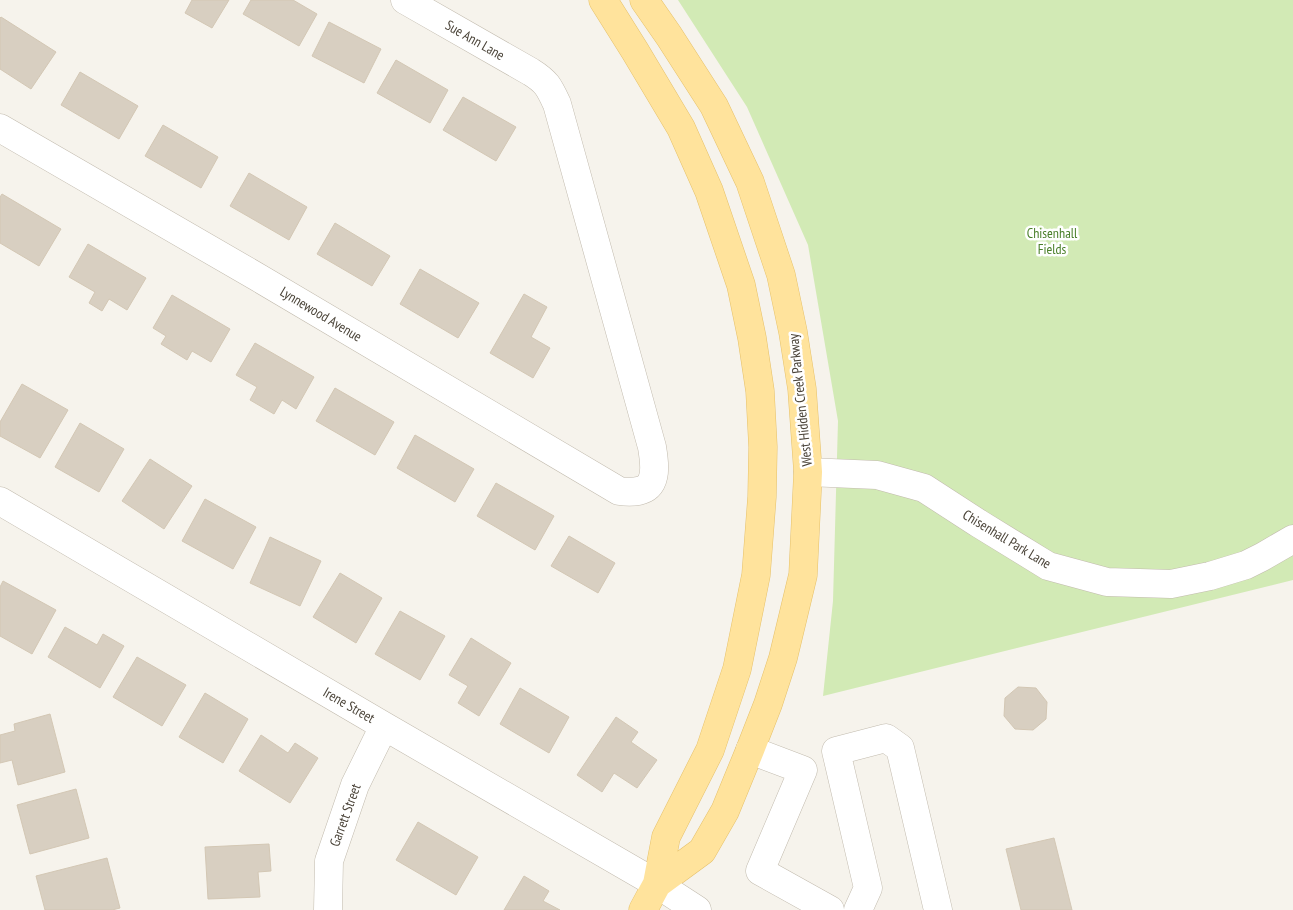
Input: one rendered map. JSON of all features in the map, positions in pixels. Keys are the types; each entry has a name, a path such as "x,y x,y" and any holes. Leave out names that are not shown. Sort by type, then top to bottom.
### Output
{"main road":[{"name":"West Hidden Creek Parkway","path":"603,0 681,128 709,191 740,285 752,338 760,391 763,447 761,517 756,575 737,669 710,750 666,837 657,884 643,910"},
{"name":"West Hidden Creek Parkway","path":"644,0 714,106 750,182 781,275 793,332 802,389 808,472 803,575 783,658 768,704 725,811 702,851 657,884"}],"street":[{"name":"Sue Ann Lane","path":"405,0 544,80 557,104 652,448 655,466 654,476 651,484 643,490"},
{"name":"Lynnewood Avenue","path":"0,128 259,278 619,491 632,492 643,490"},
{"name":"Chisenhall Park Lane","path":"808,472 877,475 924,488 1048,566 1107,582 1171,584 1210,576 1262,557 1293,538"},
{"name":"Irene Street","path":"0,501 657,884 697,910"},
{"name":"Garrett Street","path":"328,910 329,861 355,785 384,726"},
{"path":"830,910 760,871 803,770 813,759 886,738 900,748 938,910"},
{"path":"750,750 803,770"},
{"path":"836,751 868,888 858,910"}],"green space":[{"name":"Chisenhall Fields","path":"678,0 1293,0 1293,580 823,696 833,601 838,421 808,245 747,107"}],"building":[{"path":"192,0 229,0 212,28 185,13"},
{"path":"251,0 293,0 317,14 299,46 243,14"},
{"path":"1,17 56,52 31,89 0,69"},
{"path":"329,22 381,49 364,83 312,56"},
{"path":"396,60 448,90 430,123 377,93"},
{"path":"80,72 138,106 119,139 61,105"},
{"path":"463,97 516,127 496,161 443,130"},
{"path":"163,125 218,157 201,188 145,156"},
{"path":"249,173 307,207 289,240 230,206"},
{"path":"2,194 61,229 39,266 0,243 0,197"},
{"path":"335,223 390,256 372,286 317,254"},
{"path":"88,244 146,278 127,310 109,299 102,311 89,303 95,292 69,277"},
{"path":"420,269 479,303 458,338 400,304"},
{"path":"524,294 547,307 531,337 550,348 533,378 490,353"},
{"path":"172,295 230,329 211,362 192,351 187,360 161,344 166,336 153,328"},
{"path":"255,343 314,377 296,409 282,400 274,414 250,400 257,387 236,375"},
{"path":"22,384 68,410 40,458 0,436 0,422"},
{"path":"335,388 394,422 375,455 316,421"},
{"path":"80,423 124,449 99,492 55,467"},
{"path":"415,435 474,469 455,502 397,468"},
{"path":"150,459 192,486 164,529 122,501"},
{"path":"496,483 554,516 535,550 477,516"},
{"path":"205,499 256,527 233,569 182,541"},
{"path":"569,536 615,563 598,593 551,566"},
{"path":"270,537 321,561 300,606 250,583"},
{"path":"340,573 382,598 356,643 313,617"},
{"path":"3,581 56,610 32,654 0,636 0,587"},
{"path":"400,611 445,636 420,680 375,654"},
{"path":"65,627 97,645 103,634 124,646 100,688 48,657"},
{"path":"471,638 511,663 479,716 458,703 468,686 449,675"},
{"path":"137,657 186,685 162,726 113,697"},
{"path":"1018,687 1036,688 1047,702 1046,719 1033,730 1015,729 1004,716 1005,698"},
{"path":"520,688 569,717 549,753 500,724"},
{"path":"205,693 248,719 223,763 179,737"},
{"path":"50,714 65,772 18,785 12,760 0,763 0,735 15,731 14,724"},
{"path":"616,717 638,732 631,742 657,760 637,788 614,773 602,792 577,775"},
{"path":"261,735 288,753 295,743 318,758 290,803 239,771"},
{"path":"76,789 89,838 30,854 17,805"},
{"path":"418,822 478,857 456,895 396,860"},
{"path":"1054,838 1072,910 1021,910 1006,849"},
{"path":"269,844 271,871 258,872 260,897 208,899 205,847"},
{"path":"107,858 120,908 112,910 45,910 36,876"},
{"path":"524,876 549,891 543,901 560,910 504,910"}]}
